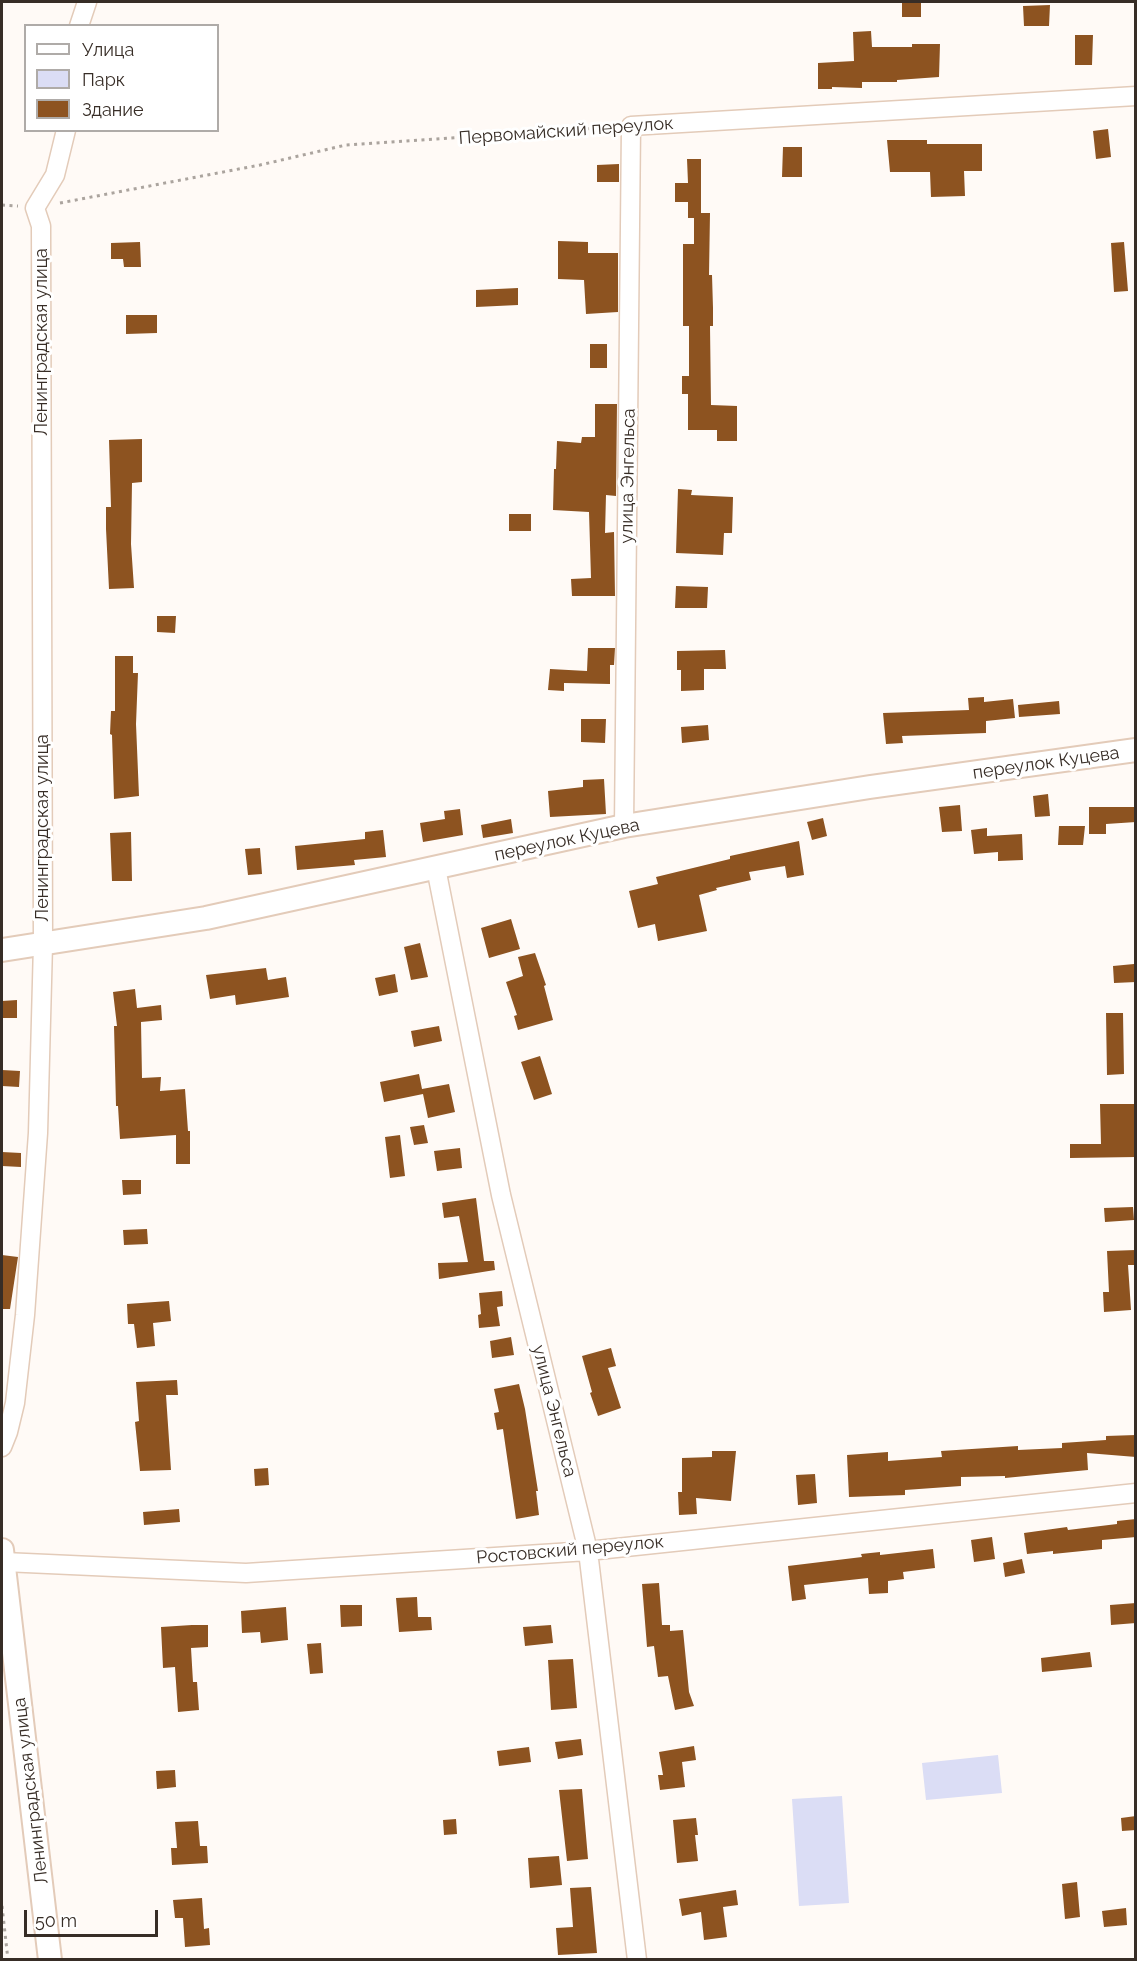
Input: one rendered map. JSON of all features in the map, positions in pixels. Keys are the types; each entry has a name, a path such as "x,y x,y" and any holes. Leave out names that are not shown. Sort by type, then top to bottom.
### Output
{"street":[{"path":"80,24 87,2"},
{"name":"Первомайский переулок","path":"632,126 1136,96"},
{"name":"улица Энгельса","path":"624,826 632,126"},
{"path":"35,208 55,176 66,132"},
{"name":"Ленинградская улица","path":"2,1447 15,1403 25,1315 38,1133 43,944 41,226 35,208"},
{"name":"переулок Куцева","path":"2,950 206,918 624,826 870,787 1136,750"},
{"name":"улица Энгельса","path":"436,868 501,1196 588,1551 637,1959"},
{"name":"Ростовский переулок","path":"3,1556 246,1573 588,1551 1136,1493"},
{"name":"Ленинградская улица","path":"3,1556 50,1959"}],"path":[{"name":"Первомайский переулок","path":"2,205 35,208 260,165 346,145 632,126"},
{"path":"2,1906 8,1959"}],"green space":[{"path":"998,1755 1002,1793 926,1800 922,1763"},
{"path":"842,1796 849,1903 799,1906 792,1799"}],"building":[{"path":"902,2 921,2 921,17 902,17"},
{"path":"1050,5 1049,26 1024,26 1023,6"},
{"path":"871,31 872,47 940,44 939,77 897,80 897,82 862,82 862,88 818,89 818,63 854,61 853,32"},
{"path":"1075,35 1093,35 1092,65 1075,65"},
{"path":"1108,129 1111,157 1096,159 1093,131"},
{"path":"887,140 927,140 927,144 982,144 982,171 964,171 965,196 931,197 930,172 890,172"},
{"path":"783,147 802,147 802,177 782,177"},
{"path":"687,159 701,159 701,213 710,213 709,275 712,275 713,308 713,326 710,326 711,405 737,406 737,441 717,441 717,430 688,430 688,394 682,394 682,376 689,376 689,326 683,326 683,244 694,244 694,218 688,218 688,202 675,202 675,183 688,183"},
{"path":"619,164 619,182 597,182 597,165"},
{"path":"558,241 588,242 588,253 618,253 618,312 586,314 584,280 558,279"},
{"path":"140,242 141,267 124,267 123,259 111,259 111,243"},
{"path":"1124,242 1128,291 1114,292 1111,243"},
{"path":"518,288 518,305 476,307 476,290"},
{"path":"126,315 157,315 157,333 126,334"},
{"path":"590,344 607,344 607,368 590,368"},
{"path":"595,404 617,404 616,496 606,495 605,533 614,532 615,596 572,596 571,579 591,578 589,512 553,510 557,441 581,443 582,437 595,437"},
{"path":"142,439 142,482 132,483 131,544 134,588 109,589 106,507 111,507 109,440"},
{"path":"678,489 692,490 691,495 733,497 732,533 724,533 723,555 676,553"},
{"path":"509,514 531,514 531,531 509,531"},
{"path":"676,586 708,587 707,608 675,608"},
{"path":"157,616 176,616 175,633 157,632"},
{"path":"588,648 615,648 614,665 610,665 610,684 564,683 564,691 548,690 550,669 587,671"},
{"path":"725,650 726,669 704,669 704,690 681,691 681,670 677,670 677,651"},
{"path":"115,656 133,656 133,673 138,673 136,724 139,796 114,799 112,735 110,734 111,711 115,711"},
{"path":"984,697 984,702 1013,699 1015,718 986,721 986,733 902,736 903,743 886,744 883,713 969,710 968,698"},
{"path":"1059,701 1060,714 1019,717 1018,705"},
{"path":"581,719 606,719 605,743 581,742"},
{"path":"708,725 709,740 682,743 681,727"},
{"path":"604,779 606,814 550,817 548,791 583,787 583,780"},
{"path":"1048,794 1050,816 1035,817 1033,796"},
{"path":"960,805 962,831 942,832 939,807"},
{"path":"1089,807 1136,807 1136,822 1106,824 1106,834 1089,834"},
{"path":"460,809 463,835 423,842 420,823 445,819 444,811"},
{"path":"823,818 827,836 812,840 807,822"},
{"path":"511,819 513,833 483,838 481,825"},
{"path":"1059,826 1085,826 1083,845 1058,845"},
{"path":"987,828 987,836 1022,834 1023,860 998,861 998,852 974,854 971,830"},
{"path":"383,830 386,857 354,860 355,865 297,870 295,846 365,839 365,832"},
{"path":"131,832 132,881 112,881 110,833"},
{"path":"799,841 804,875 787,878 785,866 749,872 751,880 716,888 717,890 699,895 707,931 658,941 655,924 638,928 629,891 658,884 656,877 730,859 730,856"},
{"path":"260,848 262,874 248,875 245,849"},
{"path":"511,919 520,949 489,958 481,928"},
{"path":"420,943 428,977 411,980 404,947"},
{"path":"535,953 546,985 544,986 553,1020 518,1030 514,1016 517,1015 506,982 523,976 518,957"},
{"path":"1134,964 1136,982 1114,983 1113,966"},
{"path":"266,968 268,980 286,977 289,997 236,1005 235,995 210,999 206,975"},
{"path":"395,974 398,992 379,996 375,978"},
{"path":"135,989 137,1008 161,1005 162,1020 141,1022 142,1078 161,1077 160,1091 185,1089 188,1131 190,1131 190,1164 176,1164 176,1135 120,1139 118,1106 116,1106 114,1026 117,1026 113,992"},
{"path":"17,1000 17,1018 2,1018 2,1001"},
{"path":"1106,1013 1123,1013 1124,1074 1107,1075"},
{"path":"439,1026 442,1041 414,1047 411,1031"},
{"path":"540,1056 552,1094 534,1100 521,1062"},
{"path":"2,1070 20,1071 19,1087 2,1086"},
{"path":"419,1074 422,1089 449,1084 455,1112 428,1118 423,1094 384,1102 380,1082"},
{"path":"1100,1104 1136,1104 1136,1157 1070,1158 1070,1144 1101,1144"},
{"path":"424,1125 428,1143 414,1145 410,1127"},
{"path":"400,1135 405,1176 390,1178 385,1137"},
{"path":"460,1148 462,1168 437,1171 434,1151"},
{"path":"2,1152 21,1153 21,1167 2,1166"},
{"path":"122,1180 141,1180 141,1194 123,1195"},
{"path":"476,1198 484,1261 494,1261 495,1270 439,1279 438,1263 468,1262 459,1216 444,1218 442,1203"},
{"path":"1133,1207 1134,1220 1105,1222 1104,1208"},
{"path":"147,1229 148,1244 124,1245 123,1230"},
{"path":"1136,1250 1136,1265 1128,1265 1131,1310 1104,1312 1103,1292 1109,1292 1107,1251"},
{"path":"2,1255 18,1257 10,1309 2,1309"},
{"path":"502,1291 503,1306 497,1307 500,1326 479,1328 478,1315 481,1314 479,1293"},
{"path":"169,1301 171,1321 153,1323 155,1346 137,1348 134,1324 128,1324 127,1304"},
{"path":"511,1337 514,1355 492,1358 490,1341"},
{"path":"611,1348 616,1366 608,1368 621,1408 598,1416 590,1393 592,1392 582,1356"},
{"path":"177,1380 178,1395 166,1395 171,1470 140,1471 135,1422 139,1421 136,1382"},
{"path":"519,1384 538,1491 536,1491 539,1515 516,1519 503,1429 497,1430 494,1413 499,1412 494,1389"},
{"path":"1136,1435 1136,1457 1087,1453 1088,1470 1005,1478 1005,1476 961,1477 961,1486 905,1490 905,1495 849,1497 847,1455 888,1452 888,1461 942,1457 941,1451 1018,1446 1018,1450 1062,1448 1062,1443 1106,1440 1106,1436"},
{"path":"712,1451 736,1451 731,1501 696,1498 697,1514 679,1515 678,1492 682,1492 682,1458 712,1457"},
{"path":"268,1468 269,1485 255,1486 254,1469"},
{"path":"815,1474 817,1503 798,1505 796,1475"},
{"path":"179,1509 180,1522 144,1525 143,1512"},
{"path":"1136,1519 1136,1537 1102,1540 1102,1549 1027,1554 1024,1533 1067,1527 1068,1530 1117,1524 1117,1521"},
{"path":"992,1537 995,1559 974,1562 971,1540"},
{"path":"933,1549 935,1568 903,1572 904,1579 888,1581 888,1593 869,1594 868,1578 804,1585 806,1599 792,1601 788,1566 862,1557 861,1554 880,1552 880,1555"},
{"path":"1022,1559 1025,1573 1005,1577 1003,1563"},
{"path":"659,1583 662,1625 670,1625 670,1631 683,1630 689,1692 694,1706 675,1710 668,1676 658,1677 654,1646 647,1647 642,1584"},
{"path":"417,1597 418,1617 431,1617 432,1630 399,1632 396,1598"},
{"path":"1136,1603 1136,1623 1111,1625 1110,1605"},
{"path":"340,1605 362,1605 362,1626 341,1627"},
{"path":"286,1607 288,1640 261,1643 260,1632 242,1633 241,1611"},
{"path":"208,1625 208,1647 191,1648 193,1682 197,1682 199,1710 178,1712 175,1667 163,1668 161,1627"},
{"path":"551,1625 553,1643 525,1646 523,1627"},
{"path":"321,1643 323,1673 310,1674 307,1644"},
{"path":"1090,1652 1092,1667 1042,1672 1041,1658"},
{"path":"573,1659 577,1708 551,1710 548,1660"},
{"path":"581,1739 583,1755 558,1759 555,1742"},
{"path":"694,1746 696,1760 682,1762 685,1787 660,1790 658,1775 663,1775 659,1752"},
{"path":"529,1747 531,1762 499,1766 497,1751"},
{"path":"175,1770 176,1787 157,1789 156,1771"},
{"path":"582,1789 588,1859 567,1861 559,1790"},
{"path":"1136,1816 1136,1830 1122,1831 1121,1818"},
{"path":"696,1818 698,1861 677,1863 673,1820"},
{"path":"456,1819 457,1834 444,1835 443,1820"},
{"path":"198,1821 200,1846 207,1846 208,1863 172,1865 171,1848 177,1848 175,1822"},
{"path":"559,1856 562,1885 530,1888 528,1858"},
{"path":"1077,1882 1080,1917 1065,1919 1062,1884"},
{"path":"591,1887 597,1953 558,1955 556,1928 573,1927 570,1888"},
{"path":"736,1890 738,1905 723,1907 727,1937 704,1940 701,1912 682,1916 679,1899"},
{"path":"202,1898 204,1929 209,1928 210,1945 185,1947 183,1918 175,1918 173,1900"},
{"path":"1126,1908 1127,1925 1104,1927 1102,1911"}]}
